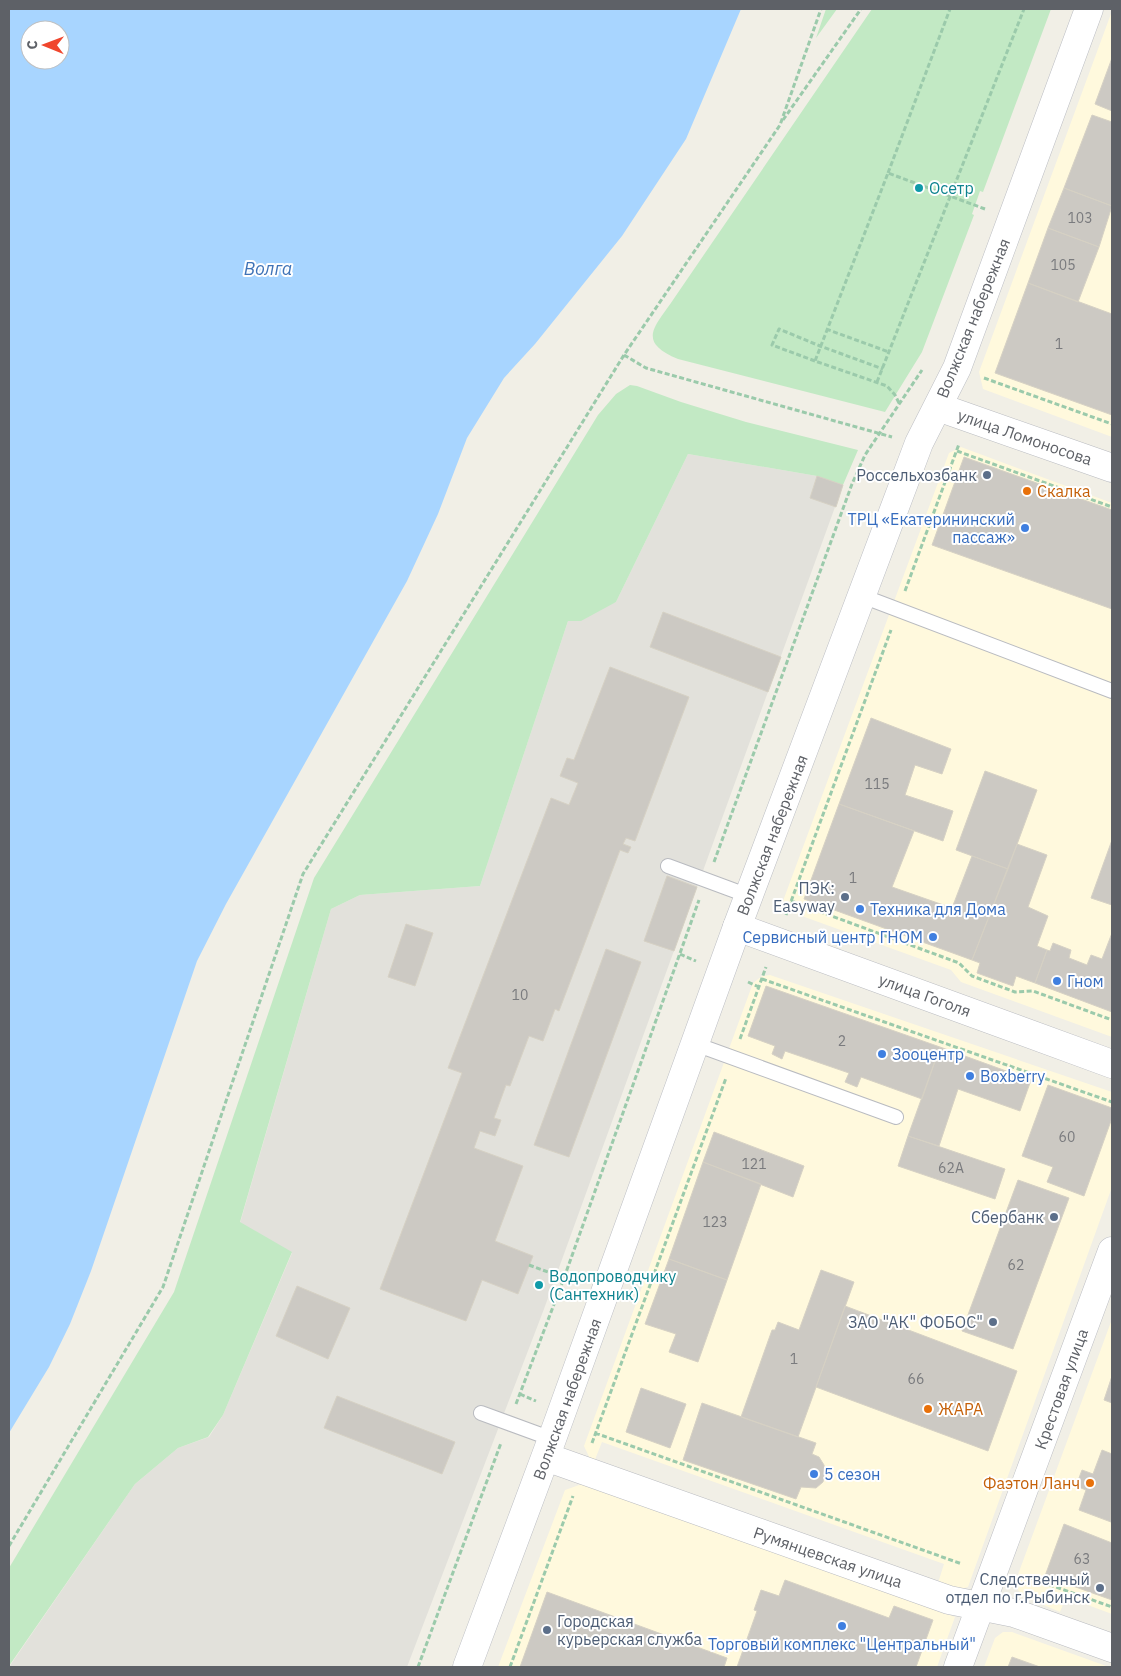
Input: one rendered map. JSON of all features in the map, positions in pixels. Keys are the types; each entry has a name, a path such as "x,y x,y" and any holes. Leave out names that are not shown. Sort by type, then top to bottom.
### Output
{"street":[{"name":"Волжская набережная","path":"467,1667 549,1448 737,926 919,443 956,368 1089,9"},
{"name":"улица Ломоносова","path":"938,407 1112,468"},
{"name":"улица Гоголя","path":"737,926 1112,1064"},
{"name":"Крестовая улица","path":"958,1667 1112,1251"},
{"name":"Румянцевская улица","path":"549,1448 583,1470 949,1600 1014,1613 1112,1648"}],"lane":[{"path":"862,596 1112,691"},
{"path":"668,866 749,896"},
{"path":"695,1044 896,1117"},
{"path":"481,1413 509,1423 549,1448"}],"path":[{"path":"780,125 821,9"},
{"path":"9,1546 163,1286 303,874 624,355 861,9"},
{"path":"815,361 950,9"},
{"path":"877,382 1024,9"},
{"path":"888,173 986,209 989,200"},
{"path":"883,369 779,329 772,345 887,386 899,403"},
{"path":"826,330 889,352"},
{"path":"624,355 646,368 879,434 919,443"},
{"path":"418,1667 564,1278 852,484 865,455 924,366"},
{"path":"510,1667 987,369"},
{"path":"984,378 1112,424"},
{"path":"957,451 1112,507"},
{"path":"791,901 959,963 972,976 1015,992 1034,991 1112,1020"},
{"path":"762,978 1112,1102"},
{"path":"529,1265 564,1278"},
{"path":"595,1433 962,1564"},
{"path":"1028,1576 1112,1607"}],"shaded area":[{"path":"1112,11 1112,437 983,389 979,372"},
{"path":"961,447 1112,503 1112,1037 961,982 951,970 788,911 783,901 949,453"},
{"path":"688,454 817,476 843,485 544,1309 407,1667 9,1667 135,1484 178,1448 209,1437 223,1415 292,1253 240,1223 331,909 360,895 480,886 568,621 616,602"},
{"path":"770,975 1112,1092 1112,1187 968,1587 958,1590 938,1583 944,1564 602,1442 594,1462 591,1461 584,1446 753,983 762,976"},
{"path":"1112,1319 1112,1614 1066,1597 1060,1612 1025,1597 1018,1590 1016,1580"},
{"path":"582,1484 955,1617 937,1667 498,1667 565,1490"},
{"path":"1003,1632 1012,1632 1109,1667 984,1667 995,1638"}],"green space":[{"path":"826,9 837,9 816,38"},
{"path":"872,9 1051,9 983,192 980,191 972,214 974,215 922,352 885,412 678,359 657,346 653,339 653,332 661,316"},
{"path":"630,385 746,422 858,450 843,485 817,476 688,454 616,602 581,621 568,621 480,886 360,895 331,909 240,1222 292,1252 223,1415 208,1437 178,1448 135,1484 9,1666 9,1568 174,1292 314,878 598,415 616,394"}],"water":[{"name":"Волга","path":"9,9 741,9 686,139 622,236 535,344 504,378 467,438 438,514 407,581 226,904 197,961 91,1271 70,1324 49,1367 9,1433"}],"building":[{"path":"1112,58 1112,111 1095,104"},
{"path":"1092,115 1112,122 1112,206 1064,188"},
{"path":"1064,188 1112,206 1099,247 1048,228"},
{"path":"1048,228 1099,247 1078,302 1028,283"},
{"path":"1028,283 1112,314 1112,415 995,373"},
{"name":"ТРЦ «Екатерининский пассаж»","path":"964,457 1112,510 1112,609 932,545"},
{"path":"817,476 843,485 836,507 810,498"},
{"path":"663,612 781,657 768,692 650,647"},
{"path":"610,667 689,697 635,841 626,838 623,844 631,847 628,853 620,850 559,1011 555,1009 543,1041 529,1036 510,1086 506,1085 494,1118 501,1120 495,1136 480,1131 474,1148 523,1166 495,1241 533,1256 518,1294 482,1280 466,1321 380,1289 462,1073 448,1068 551,798 569,805 578,783 560,776 567,758 574,760"},
{"path":"871,718 951,749 942,774 915,765 905,795 953,811 943,841 839,804"},
{"path":"985,771 1037,790 1008,869 956,850"},
{"path":"839,804 914,831 892,887 952,908 972,856 1008,869 972,960 804,899"},
{"path":"1112,840 1112,905 1091,898"},
{"path":"1017,844 1047,855 1028,907 1048,916 1037,946 1047,950 1035,983 1016,976 1013,986 977,973 980,963 972,960"},
{"path":"667,876 697,887 674,951 644,941"},
{"path":"406,924 433,933 415,986 388,977"},
{"path":"1112,933 1112,1012 1035,983 1047,950 1050,951 1053,943 1071,950 1069,958 1087,965 1091,955 1102,959"},
{"path":"606,949 641,962 569,1157 534,1145"},
{"path":"766,986 940,1047 922,1099 861,1077 857,1087 845,1082 849,1073 785,1051 782,1059 772,1054 775,1046 748,1036"},
{"path":"940,1047 1031,1080 1020,1111 958,1089 939,1146 908,1136"},
{"path":"1048,1085 1112,1108 1112,1118 1084,1196 1047,1182 1053,1167 1022,1156"},
{"path":"714,1132 804,1166 793,1197 703,1162"},
{"path":"908,1136 1005,1169 995,1199 898,1166"},
{"path":"703,1162 761,1184 727,1280 669,1259"},
{"path":"1018,1180 1069,1198 1013,1349 962,1331"},
{"path":"669,1259 727,1280 698,1362 669,1352 676,1334 645,1324"},
{"path":"821,1270 854,1282 798,1437 741,1417 772,1330 775,1330 778,1322 799,1330"},
{"path":"297,1286 350,1308 328,1359 276,1336"},
{"path":"845,1306 1017,1371 988,1451 816,1387"},
{"path":"1112,1376 1112,1403 1104,1400"},
{"path":"641,1388 686,1404 670,1448 626,1432"},
{"path":"337,1396 455,1442 442,1474 324,1428"},
{"path":"702,1403 816,1443 812,1454 819,1457 824,1465 823,1482 816,1488 801,1487 796,1499 683,1460"},
{"path":"1102,1450 1112,1454 1111,1522 1079,1510 1086,1490 1076,1486 1082,1470 1093,1474"},
{"path":"1064,1524 1112,1543 1112,1600 1045,1576"},
{"name":"Торговый комплекс \"Центральный\"","path":"785,1580 889,1618 894,1606 933,1620 916,1667 737,1667 757,1611 754,1610 761,1590 779,1596"},
{"path":"547,1592 727,1658 724,1667 520,1667"},
{"path":"1012,1657 1040,1667 1008,1667"}],"place":[{"name":"Осетр","path":"919,188"},
{"name":"Россельхозбанк","path":"987,475"},
{"name":"Скалка","path":"1027,491"},
{"name":"ТРЦ «Екатерининский пассаж»","path":"1025,528"},
{"name":"ПЭК: Easyway","path":"845,897"},
{"name":"Техника для Дома","path":"860,909"},
{"name":"Сервисный центр ГНОМ","path":"933,937"},
{"name":"Гном","path":"1057,981"},
{"name":"Зооцентр","path":"882,1054"},
{"name":"Boxberry","path":"970,1076"},
{"name":"Сбербанк","path":"1054,1217"},
{"name":"Водопроводчику (Сантехник)","path":"539,1285"},
{"name":"ЗАО \"АК\" ФОБОС\"","path":"993,1322"},
{"name":"ЖАРА","path":"928,1409"},
{"name":"5 сезон","path":"814,1474"},
{"name":"Фаэтон Ланч","path":"1090,1483"},
{"name":"Следственный отдел по г.Рыбинск","path":"1100,1588"},
{"name":"Торговый комплекс \"Центральный\"","path":"842,1626"},
{"name":"Городская курьерская служба","path":"547,1630"}]}
